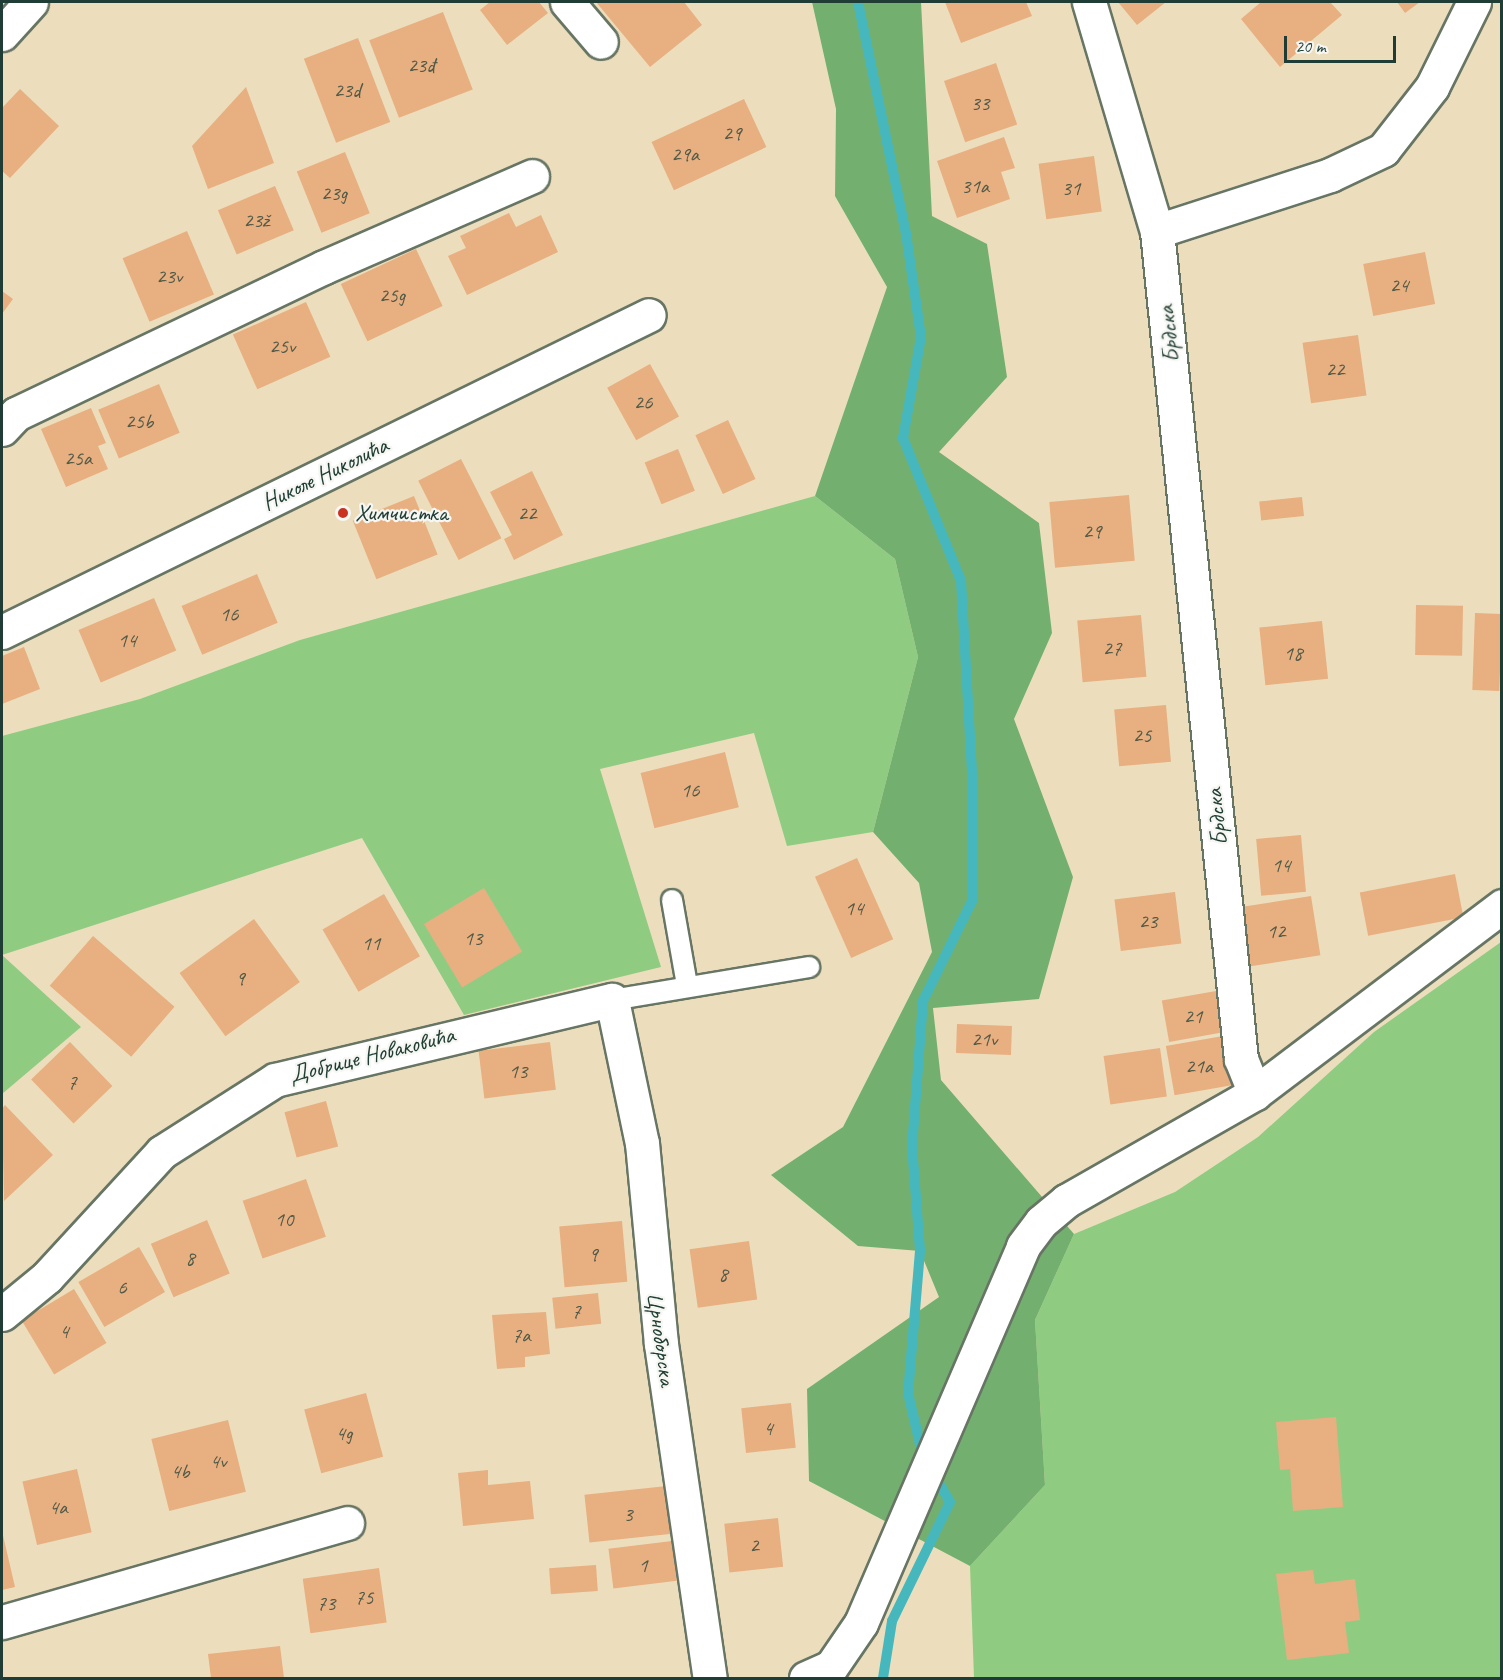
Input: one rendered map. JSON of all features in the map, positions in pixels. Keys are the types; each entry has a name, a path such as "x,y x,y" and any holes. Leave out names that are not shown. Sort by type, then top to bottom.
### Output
{"street":[{"path":"2,33 31,2"},
{"path":"567,2 601,42"},
{"name":"Брдска","path":"1089,2 1157,231 1241,1059 1255,1094"},
{"path":"1157,231 1330,175 1383,150 1432,87 1474,2"},
{"path":"2,429 16,414 324,267 532,176"},
{"name":"Николе Николића","path":"2,632 649,315"},
{"path":"806,1678 840,1657 889,1563 1023,1246 1041,1222 1066,1202 1255,1094 1502,906"},
{"name":"Добрице Новаковића","path":"2,1314 47,1277 162,1152 275,1080 612,1000"},
{"name":"Црноборска","path":"612,1000 640,1132 655,1298 710,1678"},
{"path":"2,1622 347,1523"}],"lane":[{"path":"672,900 687,986"},
{"path":"612,1000 809,966"}],"green space":[{"path":"812,2 921,2 932,216 987,244 1007,377 939,452 1039,523 1052,633 1014,719 1073,877 1039,999 933,1008 941,1080 1074,1234 1035,1320 1045,1485 970,1566 809,1481 807,1389 939,1297 920,1251 858,1246 771,1175 843,1127 932,952 919,883 873,832 918,657 895,559 815,496 887,287 835,196 836,109"},
{"path":"815,496 895,559 918,657 873,832 787,846 754,733 600,769 661,967 464,1015 362,838 2,955 2,736 140,699 300,640"},
{"path":"1501,942 1501,1678 974,1678 970,1566 1045,1485 1035,1320 1074,1234 1175,1192 1258,1137 1374,1032"},
{"path":"2,955 81,1027 2,1094"}],"building":[{"path":"490,2 539,2 548,13 507,45 480,10"},
{"path":"596,2 684,2 702,25 650,67"},
{"path":"945,2 1026,2 1032,16 961,43"},
{"path":"1118,2 1166,2 1137,25"},
{"path":"1261,2 1330,2 1342,15 1280,67 1241,19"},
{"path":"1397,2 1420,2 1405,13"},
{"path":"443,12 473,89 399,118 369,40"},
{"path":"358,38 390,122 336,143 304,59"},
{"path":"996,63 1017,124 965,142 944,81"},
{"path":"246,87 274,163 208,189 192,146"},
{"path":"20,89 59,126 10,178 2,171 2,108"},
{"path":"744,99 766,147 674,190 652,142"},
{"path":"1004,137 1015,168 1001,172 1010,199 957,218 937,161"},
{"path":"345,152 370,213 322,233 297,171"},
{"path":"1094,156 1102,211 1046,219 1039,164"},
{"path":"275,186 294,230 237,254 218,210"},
{"path":"509,213 516,227 541,215 558,252 467,295 448,256 466,248 460,236"},
{"path":"187,231 214,295 150,322 123,258"},
{"path":"416,249 443,306 367,341 341,284"},
{"path":"1425,252 1435,304 1373,316 1363,264"},
{"path":"2,291 13,299 2,314"},
{"path":"306,302 330,357 257,389 233,335"},
{"path":"1358,335 1366,395 1311,403 1303,343"},
{"path":"650,364 679,416 636,440 607,388"},
{"path":"159,384 180,433 119,459 98,410"},
{"path":"91,408 106,443 98,446 108,469 66,487 41,429"},
{"path":"728,420 755,479 723,494 695,435"},
{"path":"678,449 695,491 661,504 645,462"},
{"path":"461,459 501,538 459,560 418,481"},
{"path":"532,471 563,535 514,560 504,539 512,535 490,492"},
{"path":"1129,495 1135,561 1055,568 1049,502"},
{"path":"414,496 438,554 376,579 353,521"},
{"path":"1302,497 1304,516 1261,520 1259,501"},
{"path":"257,574 278,623 202,655 182,606"},
{"path":"154,598 176,650 101,683 79,630"},
{"path":"1416,605 1463,606 1462,656 1415,655"},
{"path":"1475,613 1502,614 1499,691 1472,690"},
{"path":"1141,615 1146,677 1083,682 1077,621"},
{"path":"1322,621 1328,679 1265,685 1259,628"},
{"path":"24,647 40,689 2,704 2,656"},
{"path":"1166,705 1171,762 1119,766 1114,710"},
{"path":"725,752 739,807 654,828 641,773"},
{"path":"1301,835 1306,892 1261,896 1256,839"},
{"path":"857,858 893,939 851,958 815,877"},
{"path":"1455,874 1463,917 1368,936 1360,893"},
{"path":"484,888 522,951 462,987 424,924"},
{"path":"1175,892 1181,944 1121,951 1114,899"},
{"path":"384,894 420,956 359,992 323,930"},
{"path":"1311,896 1320,955 1242,968 1233,908"},
{"path":"254,919 300,982 225,1036 180,973"},
{"path":"93,936 175,1007 131,1057 50,986"},
{"path":"1216,991 1223,1032 1169,1042 1162,1001"},
{"path":"957,1024 1012,1026 1011,1055 956,1053"},
{"path":"1223,1036 1232,1085 1175,1095 1166,1046"},
{"path":"70,1042 112,1086 74,1123 31,1080"},
{"path":"550,1042 556,1090 484,1098 479,1051"},
{"path":"1160,1048 1167,1097 1110,1104 1104,1056"},
{"path":"326,1101 338,1146 297,1158 284,1112"},
{"path":"5,1105 53,1155 4,1201 2,1109"},
{"path":"306,1179 326,1237 263,1258 243,1201"},
{"path":"207,1220 230,1273 174,1297 151,1244"},
{"path":"622,1221 627,1282 565,1287 559,1226"},
{"path":"749,1241 757,1299 698,1308 690,1249"},
{"path":"139,1247 165,1292 104,1327 78,1282"},
{"path":"74,1289 106,1343 54,1374 22,1320"},
{"path":"598,1293 601,1324 555,1329 552,1298"},
{"path":"546,1312 550,1354 525,1357 525,1367 497,1369 492,1315"},
{"path":"366,1393 383,1457 321,1473 304,1410"},
{"path":"791,1403 796,1448 746,1453 741,1408"},
{"path":"1336,1417 1343,1507 1293,1511 1290,1469 1280,1470 1276,1422"},
{"path":"228,1420 246,1492 169,1511 151,1439"},
{"path":"77,1469 92,1532 37,1545 22,1482"},
{"path":"488,1470 488,1485 530,1481 534,1519 463,1526 458,1473"},
{"path":"667,1486 672,1534 589,1542 584,1495"},
{"path":"778,1518 783,1567 729,1572 724,1524"},
{"path":"2,1531 15,1587 2,1590"},
{"path":"672,1541 677,1581 613,1589 608,1549"},
{"path":"596,1565 598,1591 551,1594 549,1568"},
{"path":"379,1568 387,1622 310,1633 303,1579"},
{"path":"1313,1570 1315,1584 1355,1579 1360,1620 1345,1622 1349,1653 1287,1660 1276,1574"},
{"path":"280,1646 284,1678 211,1678 208,1654"}],"waterway":[{"path":"858,2 906,233 921,337 903,438 961,581 973,788 973,899 923,1001 912,1146 920,1251 908,1393 923,1457"},
{"path":"883,1678 892,1621 950,1502 939,1483"}],"place":[{"name":"Химчистка","path":"343,513"}]}
